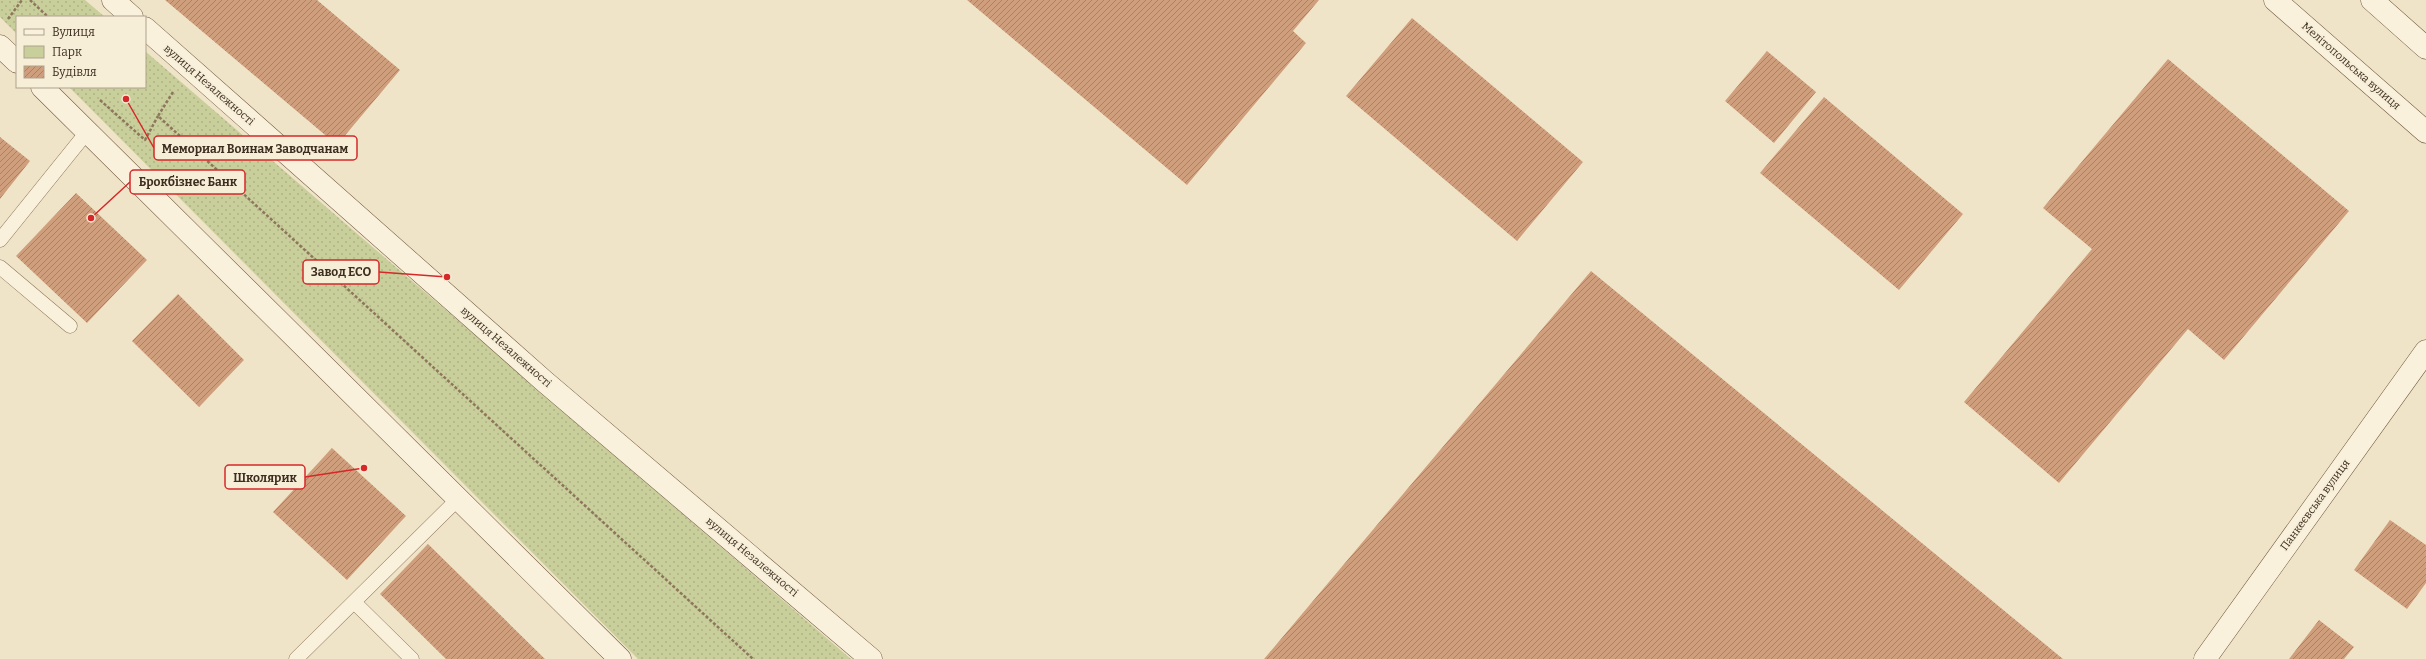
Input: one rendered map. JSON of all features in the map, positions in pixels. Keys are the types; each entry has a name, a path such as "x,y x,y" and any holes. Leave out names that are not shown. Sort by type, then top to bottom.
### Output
{"street":[{"path":"113,0 131,16"},
{"name":"Мелітопольська вулиця","path":"2275,0 2426,132"},
{"path":"2372,0 2426,48"},
{"name":"вулиця Незалежності","path":"146,29 538,376 872,659"},
{"path":"0,46 16,61"},
{"path":"43,88 620,659"},
{"name":"Панкеєвська вулиця","path":"2205,659 2426,351"}],"lane":[{"path":"0,240 87,132"},
{"path":"0,267 70,326"},
{"path":"296,659 458,499"},
{"path":"354,602 412,659"}],"path":[{"path":"7,20 22,0"},
{"path":"30,0 47,16"},
{"path":"94,95 145,140 173,92 167,87"},
{"path":"158,116 753,659"}],"green space":[{"path":"0,0 85,0 104,16 16,16 16,33 0,17"},
{"path":"146,52 851,659 638,659 70,88 146,88"}],"building":[{"path":"165,0 317,0 400,70 337,145"},
{"path":"967,0 1319,0 1293,31 1306,43 1187,185"},
{"path":"1412,18 1583,162 1517,241 1346,96"},
{"path":"1767,51 1816,92 1774,143 1725,101"},
{"path":"2168,59 2349,211 2224,360 2188,329 2059,483 1964,402 2092,249 2043,208"},
{"path":"1824,97 1963,214 1899,290 1760,173"},
{"path":"0,137 30,161 0,199"},
{"path":"76,193 147,260 87,323 16,256"},
{"path":"1591,271 2063,659 1264,659"},
{"path":"178,294 244,360 199,407 132,341"},
{"path":"332,448 406,516 347,580 273,512"},
{"path":"2390,520 2426,545 2426,583 2407,609 2354,570"},
{"path":"428,544 545,659 446,659 380,594"},
{"path":"2319,620 2354,647 2344,659 2289,659"}],"place":[{"name":"Мемориал Воинам Заводчанам","path":"126,99"},
{"name":"Брокбізнес Банк","path":"91,218"},
{"name":"Завод ЕСО","path":"447,277"},
{"name":"Школярик","path":"364,468"}]}
